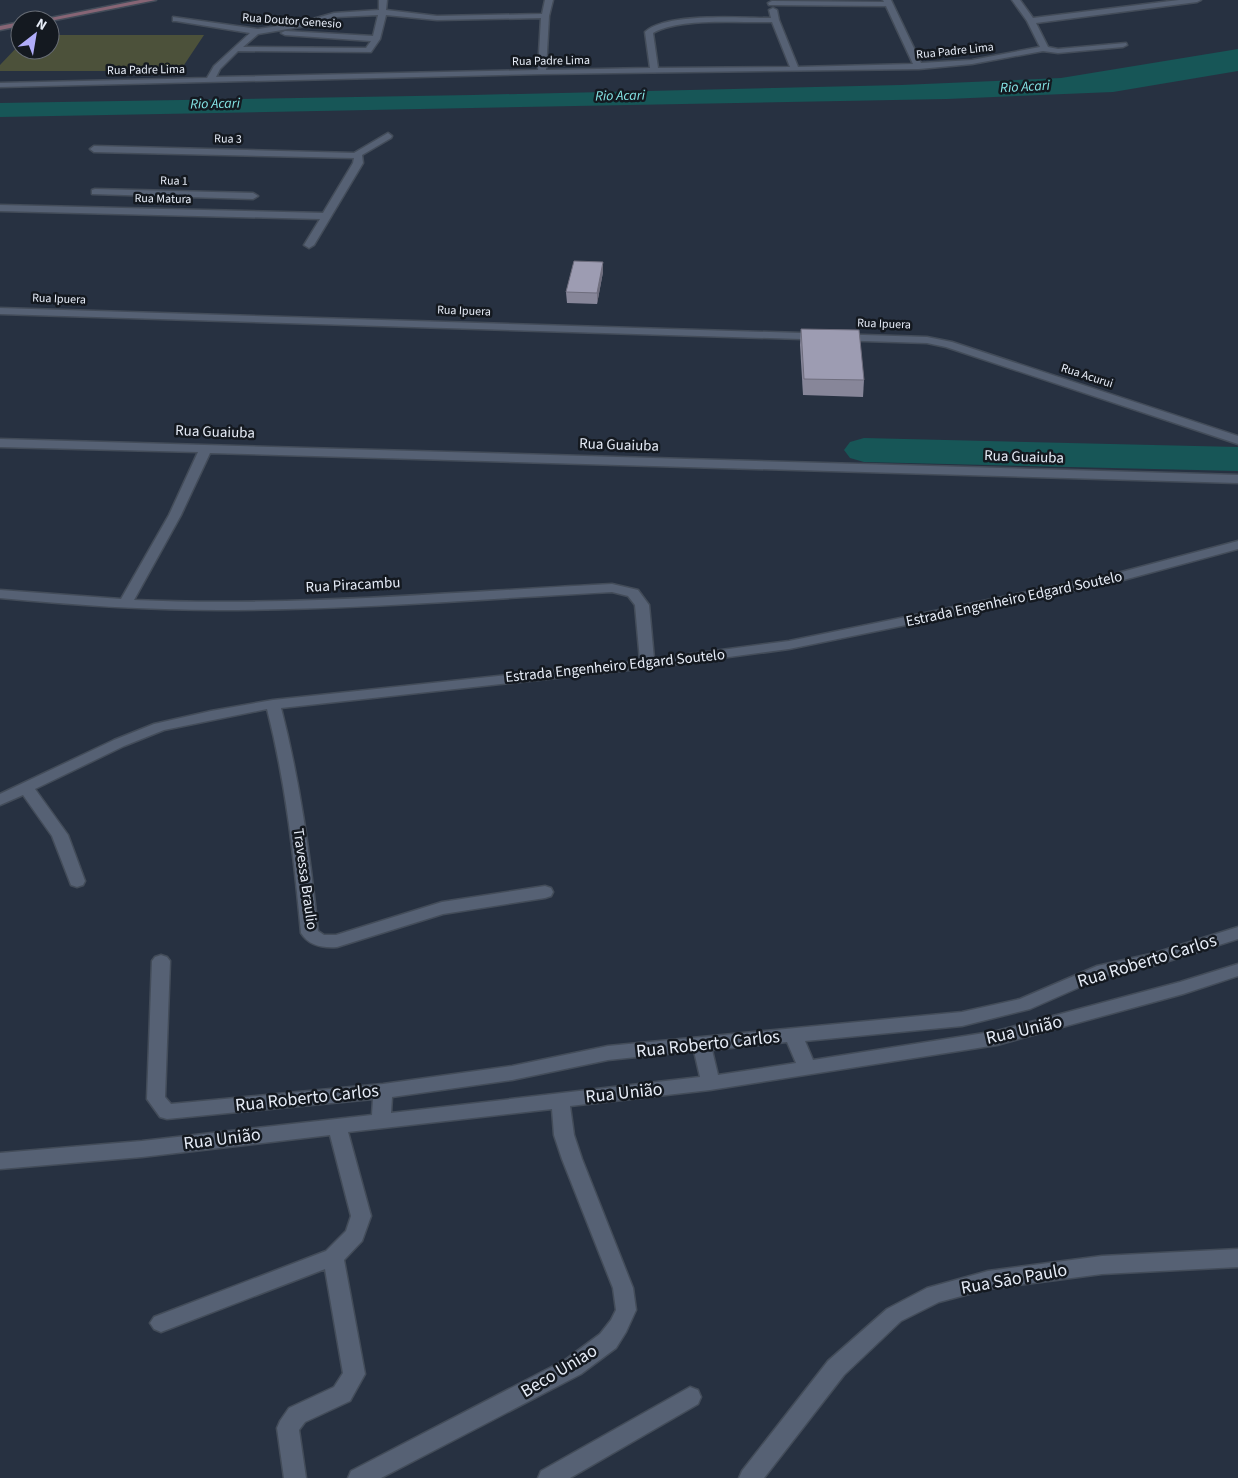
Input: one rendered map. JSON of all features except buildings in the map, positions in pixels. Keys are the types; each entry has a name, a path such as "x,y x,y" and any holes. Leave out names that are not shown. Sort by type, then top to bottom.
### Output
{"street":[{"path":"60,17 146,0"},
{"path":"235,50 364,51 372,48 376,38 383,12 383,0"},
{"path":"542,72 545,16 549,0"},
{"path":"1016,0 1032,21 1044,49"},
{"path":"1032,21 1197,0"},
{"path":"795,70 775,20 772,2 888,2 919,67"},
{"path":"210,80 217,68 256,32 300,25 334,15 383,12 437,18 545,16"},
{"name":"Rua Doutor Genesio","path":"176,19 256,32 376,38"},
{"path":"654,71 649,32 652,28 674,22 775,20"},
{"name":"Rua Padre Lima","path":"0,85 542,72 919,67 997,59 1044,49 1058,51 1123,46"},
{"path":"309,245 358,164 357,157 388,136"},
{"name":"Rua 3","path":"94,149 357,157"},
{"name":"Rua 1","path":"95,192 254,194 243,213"},
{"name":"Rua Matura","path":"0,208 326,216"},
{"name":"Rua Ipuera","path":"0,311 927,340"},
{"name":"Rua Acurui","path":"927,340 948,344 1238,440"},
{"name":"Rua Guaiuba","path":"0,442 1238,480"},
{"path":"126,602 175,515 206,448"},
{"name":"Estrada Engenheiro Edgard Soutelo","path":"0,800 119,743 159,727 211,715 273,704 648,664 789,646 1116,578 1238,545"},
{"name":"Rua Piracambu","path":"0,594 218,606 333,603 612,588 632,593 642,605 648,664"},
{"name":"Travessa Braulio","path":"273,704 283,743 301,842 310,933 316,940 326,942 337,941 442,908 545,892"},
{"path":"26,788 60,835 77,881"},
{"name":"Rua Roberto Carlos","path":"161,961 156,1099 167,1112 384,1091 512,1073 608,1053 962,1019 1024,1004 1103,970 1156,959 1238,933"},
{"name":"Rua União","path":"0,1161 142,1149 710,1083 997,1038 1174,990 1238,970"},
{"path":"793,1035 807,1068"},
{"path":"702,1044 710,1083"},
{"path":"381,1120 384,1091"},
{"name":"Beco Uniao","path":"368,1476 572,1368 608,1341 619,1326 626,1310 623,1288 569,1151 564,1135 560,1100"},
{"path":"161,1323 333,1257 355,1234 361,1216 337,1126"},
{"path":"295,1478 288,1428 297,1415 342,1394 354,1374 333,1257"},
{"name":"Rua Sāo Paulo","path":"750,1478 836,1368 894,1315 934,1294 988,1280 1092,1266 1238,1258"},
{"path":"548,1478 690,1397"}],"shaded area":[{"path":"60,35 204,35 180,71 0,71 0,65 10,54 10,60 60,60"}],"water":[{"name":"Rio Acari","path":"1238,49 1238,71 1113,92 947,99 0,117 0,103 901,85 1061,78"}],"waterway":[{"path":"864,450 1238,459"}]}
